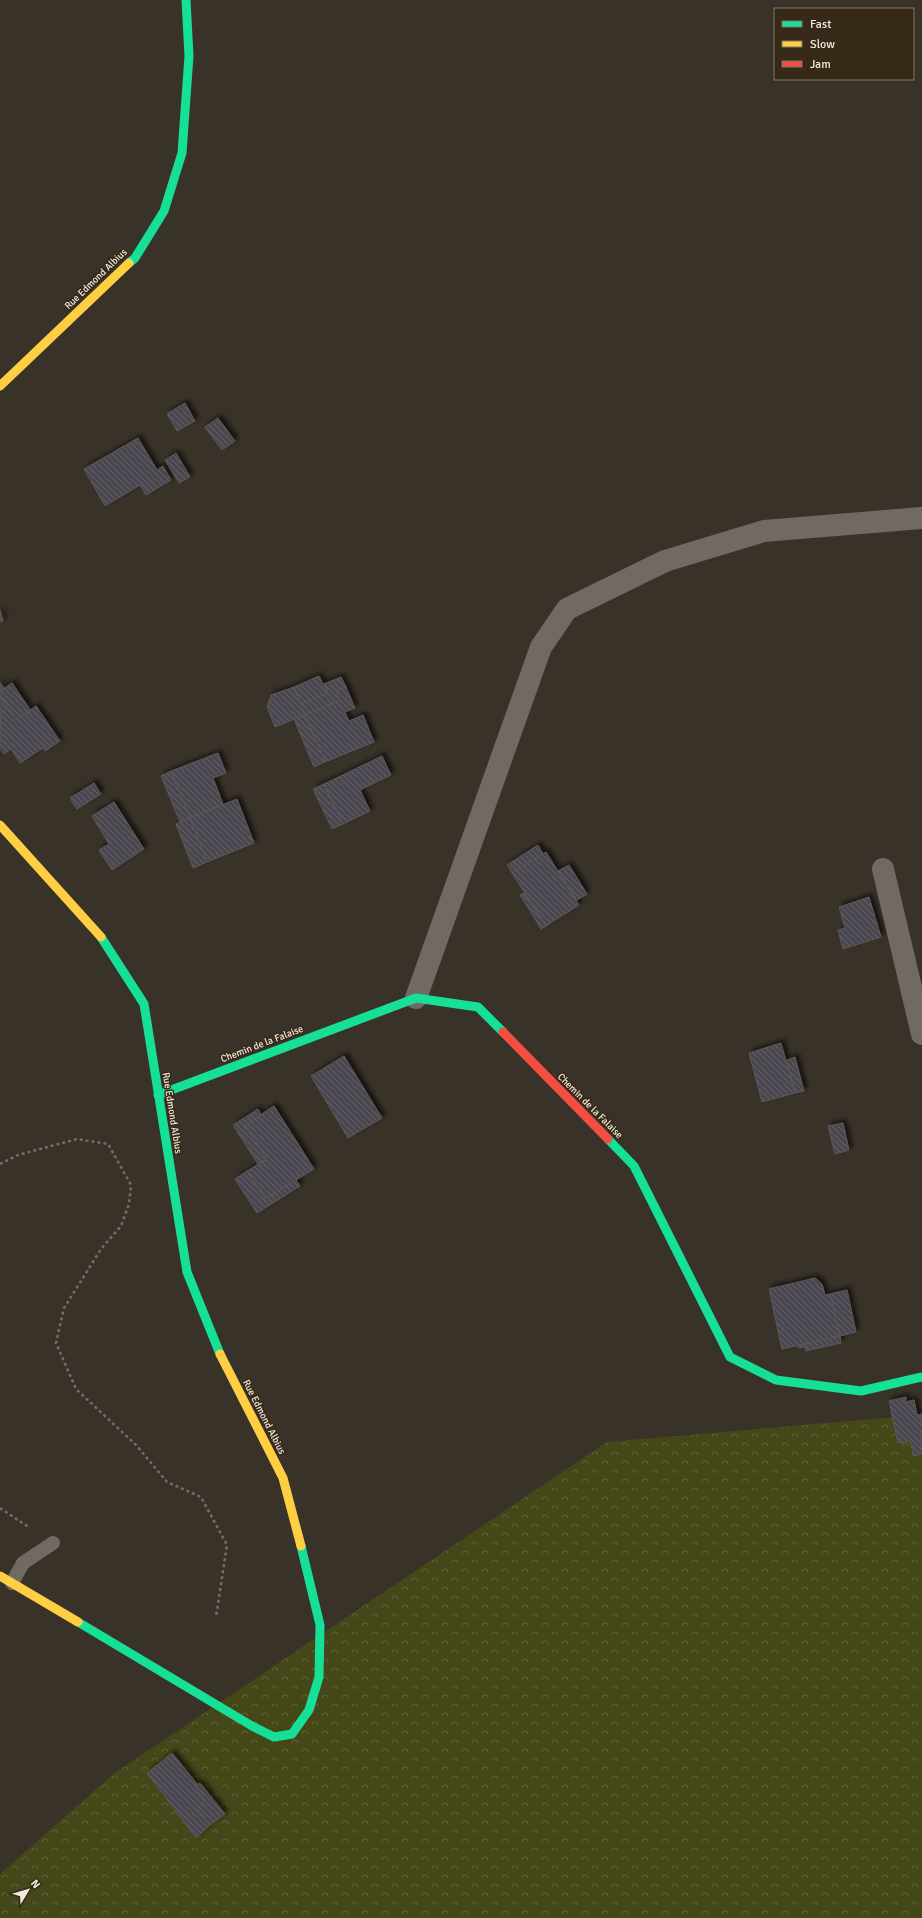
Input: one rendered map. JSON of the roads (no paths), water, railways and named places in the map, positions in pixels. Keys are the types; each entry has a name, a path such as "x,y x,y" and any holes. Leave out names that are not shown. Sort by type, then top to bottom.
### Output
{"main road":[{"name":"Rue Edmond Albius","path":"0,386 135,258 164,211 182,153 189,56 186,0"},
{"name":"Rue Edmond Albius","path":"0,825 98,933 144,1004 187,1272 222,1360 283,1478 320,1625 319,1677 309,1710 292,1734 274,1737 252,1726 221,1706 6,1580"},
{"name":"Chemin de la Falaise","path":"158,1095 416,998 478,1007 634,1166 730,1357 776,1380 861,1391 922,1377"}],"street":[{"path":"416,998 541,647 567,609 665,561 764,531 922,518"},
{"path":"883,869 922,1034"}],"lane":[{"path":"6,1580 23,1563 53,1543"}]}
